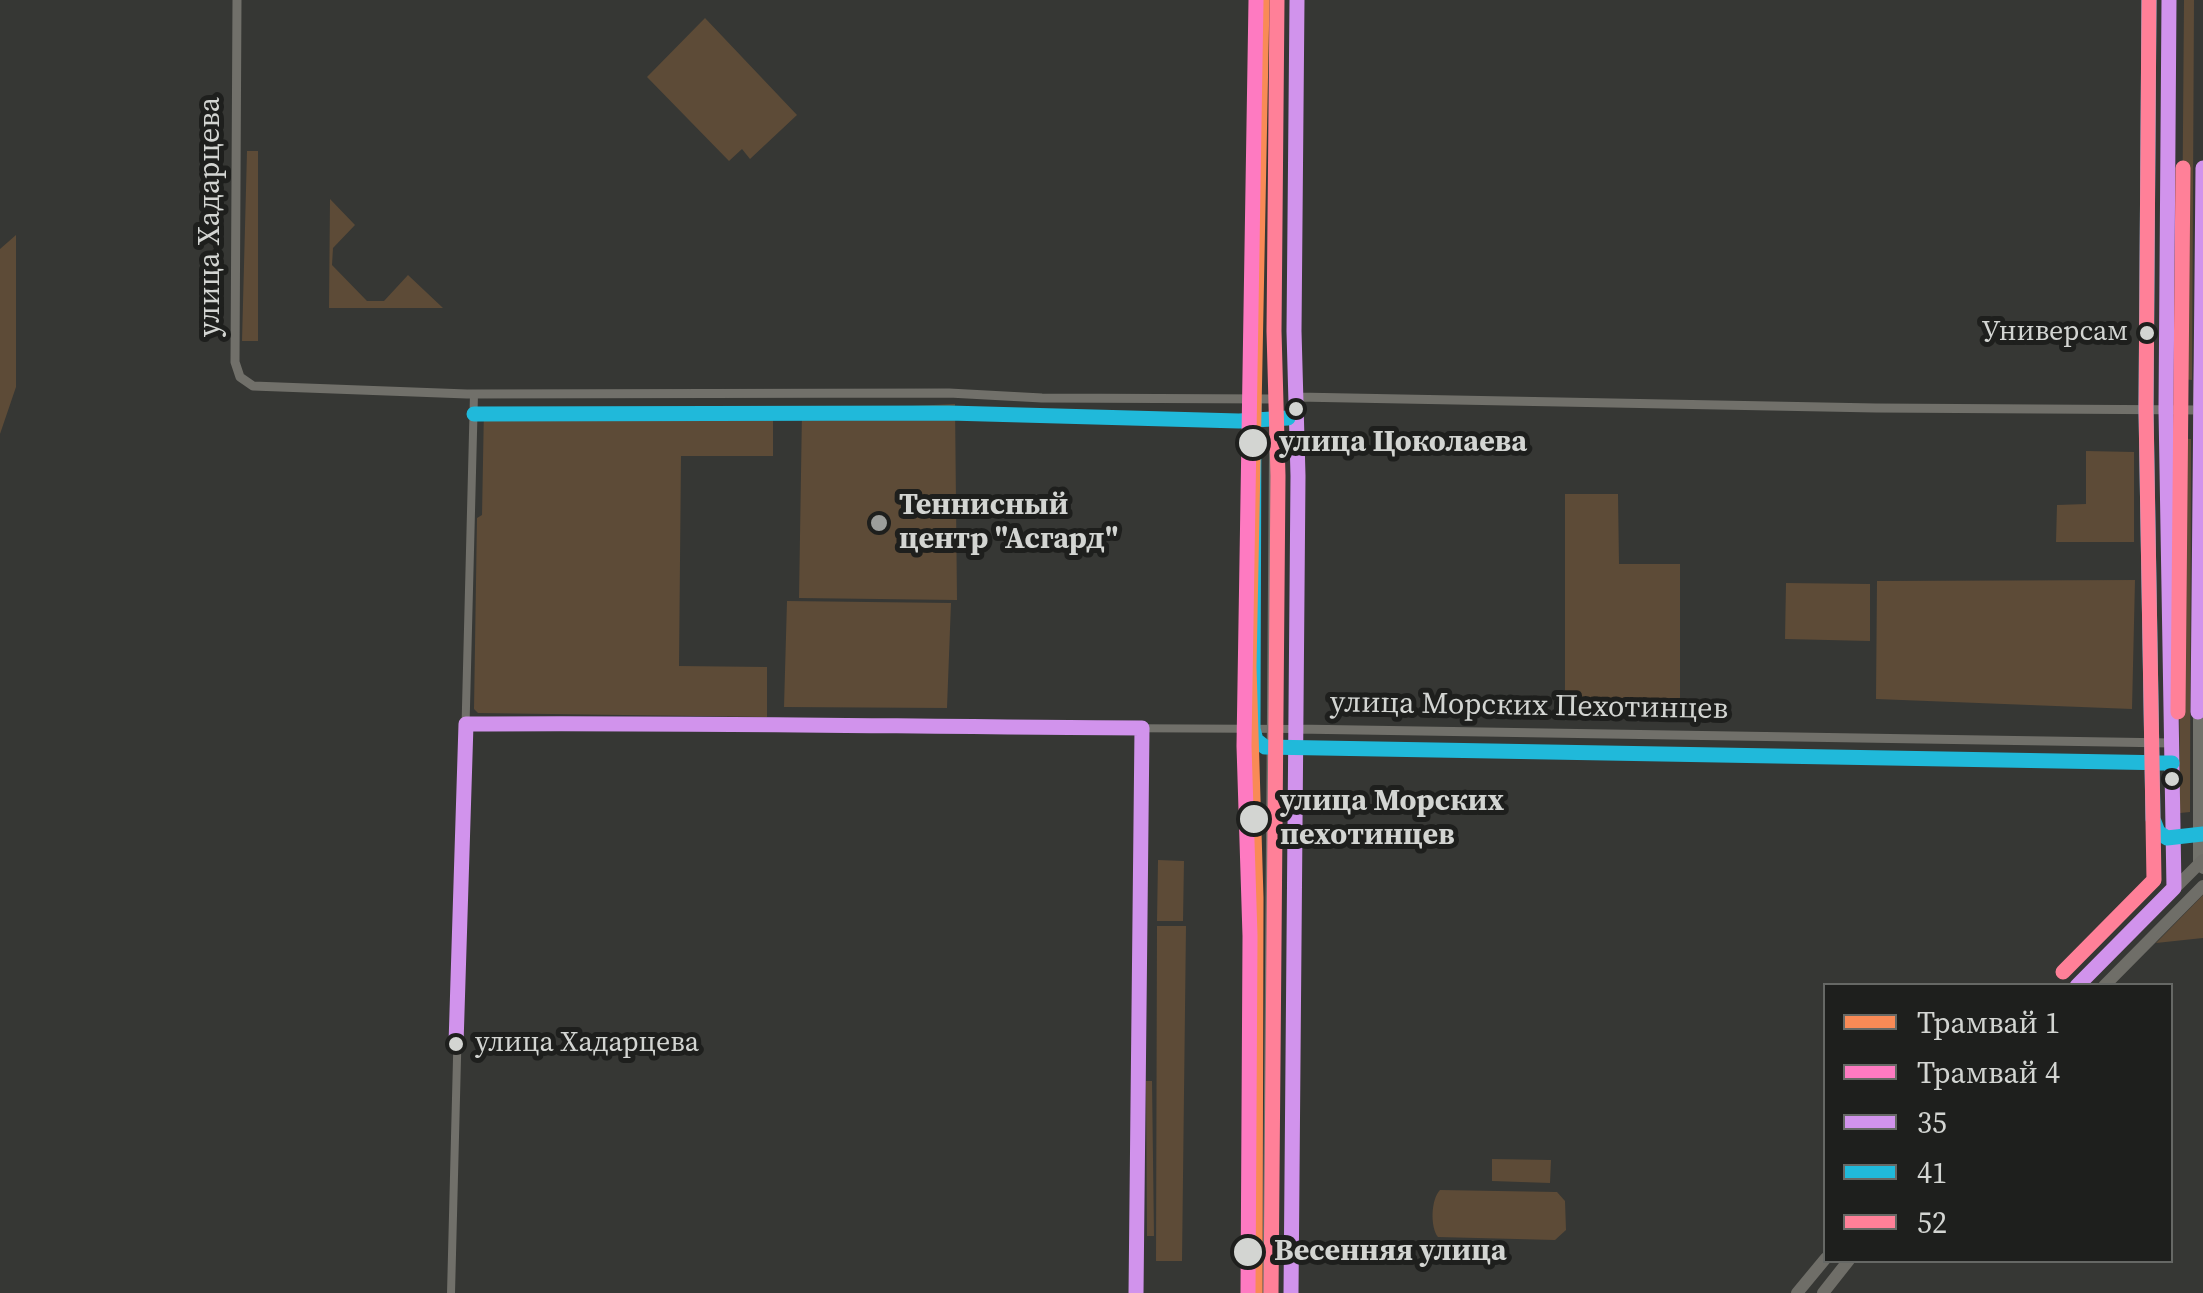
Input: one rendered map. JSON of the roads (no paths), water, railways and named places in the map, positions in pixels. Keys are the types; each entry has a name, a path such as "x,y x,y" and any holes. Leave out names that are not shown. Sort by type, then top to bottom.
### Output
{"highway":[{"path":"2080,983 2201,864"},
{"path":"2107,983 2203,886"},
{"path":"1797,1293 1823,1262"},
{"path":"1823,1293 1847,1263"}],"main road":[{"path":"2169,0 2166,409 2174,888"},
{"path":"2201,864 2203,168"},
{"path":"2173,819 2201,821"}],"street":[{"name":"улица Хадарцева","path":"237,0 235,362 240,378 261,386 474,394"},
{"path":"1266,1293 1277,0"},
{"path":"1291,1293 1297,0"},
{"path":"451,1293 474,394 949,393 1042,398 1297,397 2201,410"},
{"name":"улица Морских Пехотинцев","path":"466,724 738,722 2172,743"}],"tram line":[{"name":"4","path":"1248,1293 1250,936 1244,746 1256,0"},
{"name":"1","path":"1255,1293 1256,898 1249,667 1262,0"}],"place":[{"name":"Универсам","path":"2147,333"},
{"name":"улица Цоколаева","path":"1253,443"},
{"name":"Теннисный центр \"Асгард\"","path":"879,523"},
{"name":"улица Морских пехотинцев","path":"1254,819"},
{"name":"улица Хадарцева","path":"456,1044"},
{"name":"Весенняя улица","path":"1248,1252"}]}
